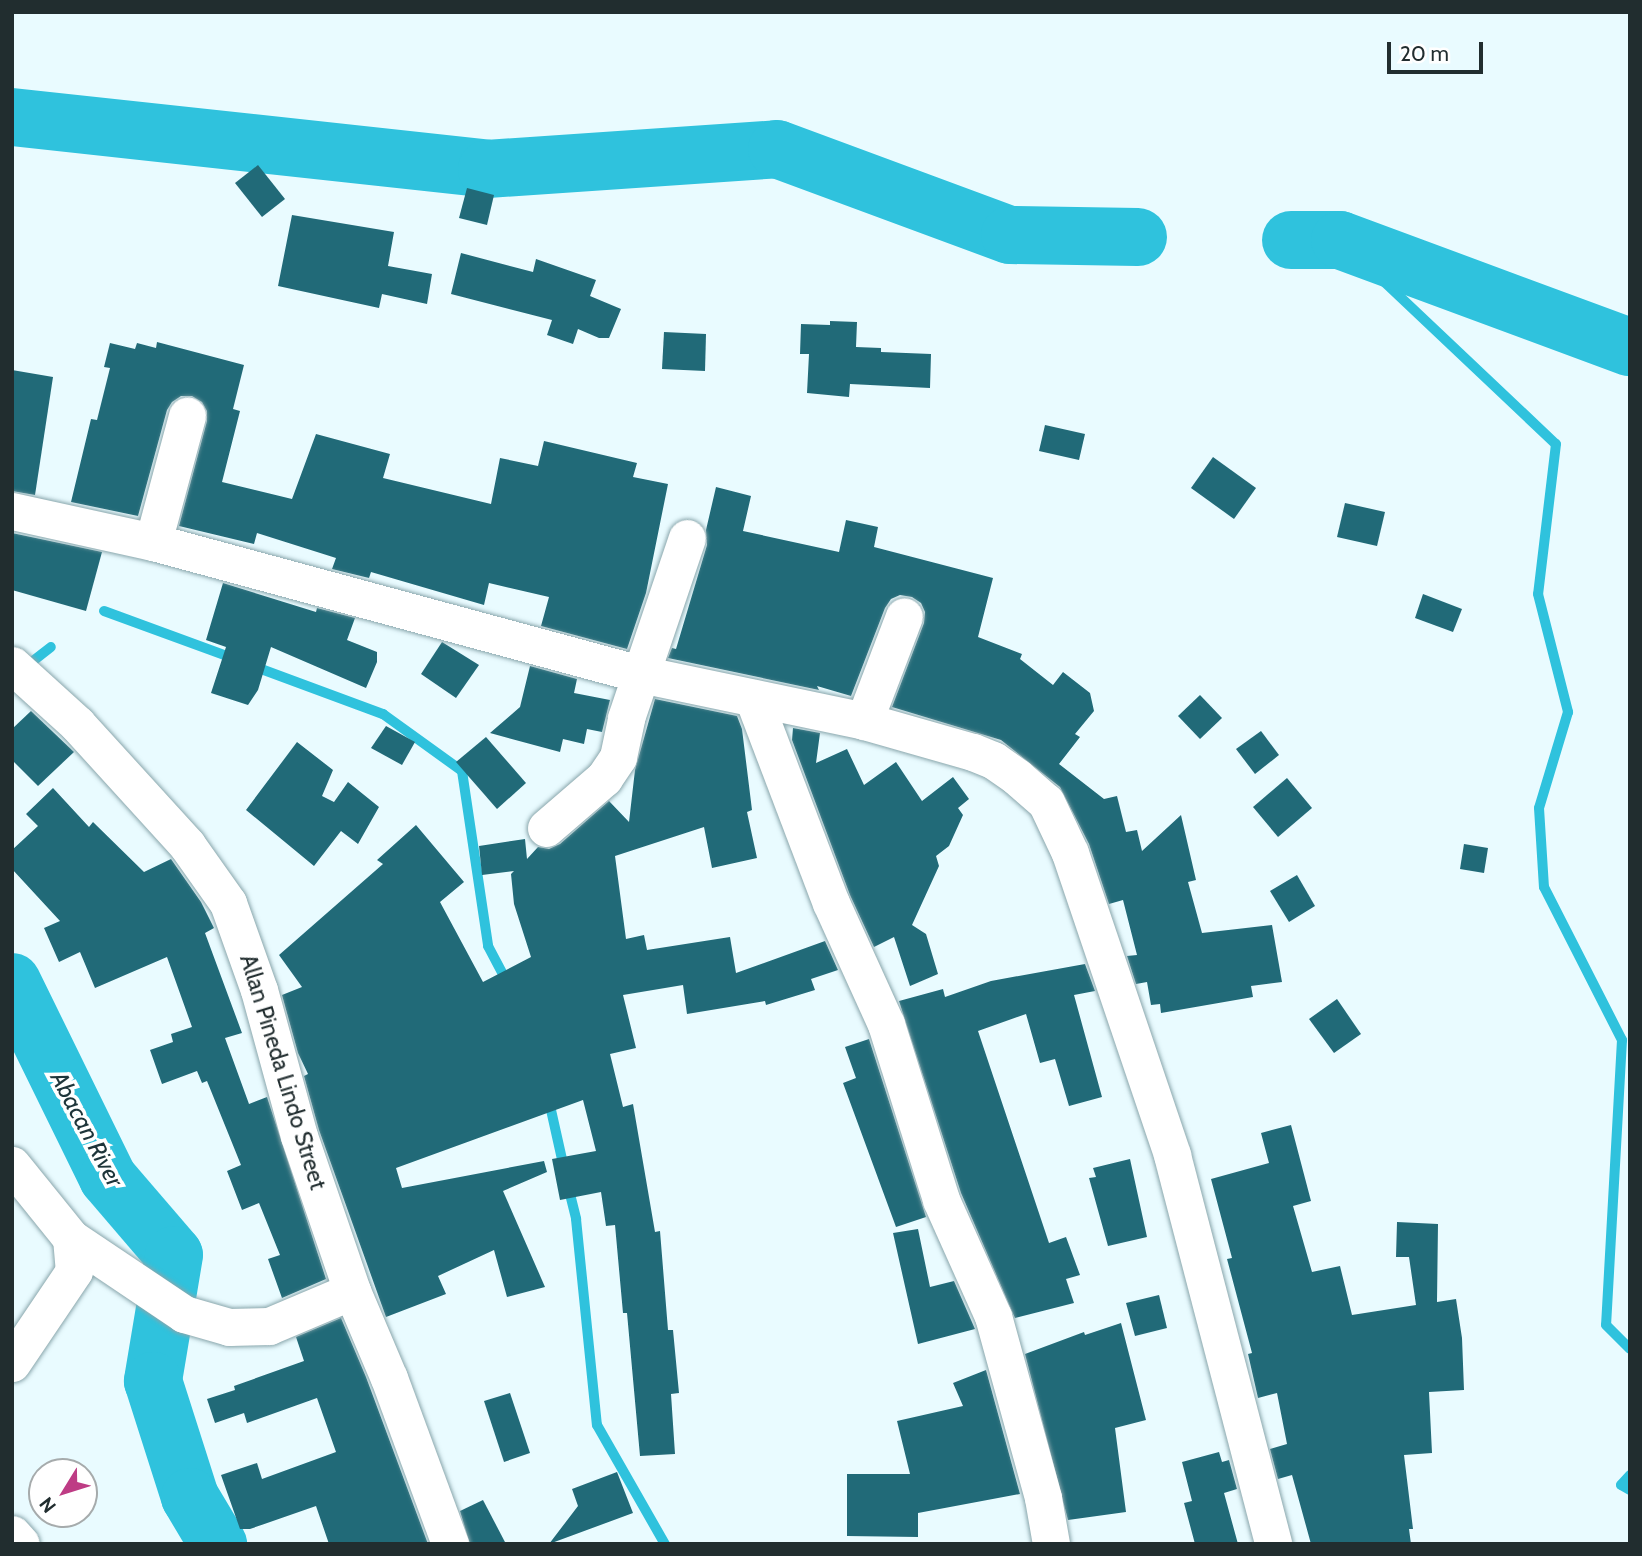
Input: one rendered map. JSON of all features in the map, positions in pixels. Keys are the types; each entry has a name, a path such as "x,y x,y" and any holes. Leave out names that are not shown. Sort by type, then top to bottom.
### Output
{"street":[{"path":"153,542 187,416"},
{"path":"12,512 153,542 640,674 864,721 993,760 1046,802 1070,853 1172,1155 1273,1544"},
{"path":"546,828 604,778 618,757 626,718 687,537"},
{"path":"864,721 904,616"},
{"name":"Allan Pineda Lindo Street","path":"12,665 47,694 187,845 228,903 259,989 299,1136 352,1291 389,1378 450,1544"},
{"path":"753,698 831,903 886,1024 941,1200 993,1316 1042,1498 1051,1544"},
{"path":"12,1166 71,1238 184,1314 229,1327 250,1329 269,1326 352,1291"},
{"path":"12,1363 74,1270 71,1238"},
{"path":"12,1534 21,1544"}],"building":[{"path":"258,165 285,199 262,217 235,183"},
{"path":"467,188 494,195 487,225 459,218"},
{"path":"292,215 394,232 388,266 432,274 427,304 382,294 379,308 278,286"},
{"path":"461,253 533,272 536,259 596,280 590,296 621,309 609,338 599,338 578,329 573,344 547,335 552,320 451,294"},
{"path":"830,321 857,322 856,347 881,348 881,352 931,354 930,388 850,384 849,397 807,393 809,354 800,354 801,324 830,325"},
{"path":"664,332 706,334 705,371 662,369"},
{"path":"157,342 244,365 233,409 240,411 222,482 292,499 316,434 390,454 383,478 491,504 500,458 538,466 544,441 637,463 633,477 668,484 646,593 627,649 541,626 549,597 489,583 484,605 371,572 369,578 332,569 336,558 257,533 254,544 179,526 207,421 207,411 202,402 192,396 181,396 172,402 167,410 138,516 71,502 91,419 97,420 110,368 104,367 110,343 135,349 137,343 156,348"},
{"path":"12,370 53,377 35,495 12,491"},
{"path":"1045,425 1085,434 1079,460 1039,451"},
{"path":"1213,457 1256,488 1234,519 1191,488"},
{"path":"716,487 751,496 743,531 839,552 846,520 878,527 874,547 993,578 978,637 1022,654 1020,659 1053,685 1063,672 1090,693 1094,711 1075,734 1080,737 1059,764 1104,799 1117,796 1126,832 1137,830 1142,851 1181,815 1196,880 1188,882 1202,933 1272,925 1282,982 1251,986 1253,997 1161,1013 1160,1004 1151,1005 1147,982 1136,984 1127,956 1137,955 1123,900 1109,904 1089,844 1060,787 1001,740 892,707 924,623 925,612 921,603 912,597 900,595 891,599 885,608 851,696 817,686 819,690 668,658 672,648 676,649 707,545 706,530"},
{"path":"1345,503 1385,512 1377,546 1337,537"},
{"path":"12,533 102,552 86,611 12,590"},
{"path":"223,583 316,612 317,608 355,618 347,640 377,652 377,662 366,688 271,647 258,690 248,705 211,693 226,647 206,640"},
{"path":"1423,594 1462,609 1453,632 1415,618"},
{"path":"442,642 479,665 456,698 421,674"},
{"path":"530,666 577,679 574,693 610,700 602,732 587,729 584,744 563,739 560,752 490,733 520,707"},
{"path":"1200,695 1222,718 1200,739 1178,716"},
{"path":"655,699 737,716 742,729 752,810 747,812 757,858 712,868 704,827 615,856 626,939 644,935 647,950 730,937 736,973 825,941 838,970 811,979 815,990 766,1005 765,1001 687,1014 683,985 623,995 636,1048 610,1054 623,1107 633,1104 655,1232 660,1231 668,1330 673,1330 679,1393 671,1394 675,1454 640,1456 627,1313 623,1313 615,1225 606,1226 601,1192 560,1200 552,1159 596,1151 583,1100 396,1168 402,1188 544,1161 547,1172 503,1191 545,1287 507,1297 494,1250 438,1276 446,1294 386,1317 319,1130 304,1076 308,1074 298,1053 282,995 302,987 279,955 383,864 377,860 416,825 464,882 440,902 483,982 531,957 514,904 511,874 514,871 482,875 479,846 525,839 527,859 538,847 549,849 560,844 609,801 629,822 635,770"},
{"path":"31,711 74,752 38,786 12,760 12,729"},
{"path":"386,726 415,742 402,765 371,748"},
{"path":"793,728 820,733 816,763 847,749 864,785 896,762 922,801 953,777 969,799 958,808 963,815 949,846 936,856 939,866 912,925 926,934 938,974 910,986 894,937 874,947 850,895 792,740"},
{"path":"1261,731 1279,755 1255,774 1236,749"},
{"path":"486,737 526,783 497,809 456,762"},
{"path":"297,742 333,770 322,796 334,802 348,782 379,807 358,844 341,831 314,866 246,810"},
{"path":"1287,778 1312,808 1278,837 1253,807"},
{"path":"53,788 89,827 93,822 144,872 171,859 201,902 214,928 205,933 242,1033 225,1038 249,1104 267,1097 326,1279 282,1298 268,1259 280,1255 259,1203 242,1210 227,1171 241,1165 207,1081 202,1083 197,1071 162,1084 150,1050 173,1042 171,1034 192,1027 167,957 95,988 80,952 59,962 44,928 60,921 12,869 12,850 38,826 26,814"},
{"path":"1464,844 1488,848 1484,873 1460,869"},
{"path":"1297,875 1315,906 1289,922 1270,891"},
{"path":"1085,964 1095,991 1074,995 1102,1097 1069,1106 1055,1059 1040,1063 1026,1014 978,1031 1049,1243 1066,1237 1080,1275 1066,1279 1074,1303 1015,1318 961,1193 899,1001 943,989 945,997 991,981"},
{"path":"1337,999 1361,1034 1334,1053 1309,1019"},
{"path":"869,1039 926,1217 896,1227 843,1083 856,1078 845,1047"},
{"path":"1291,1125 1311,1201 1293,1206 1312,1272 1340,1266 1352,1315 1416,1305 1409,1257 1396,1257 1397,1222 1438,1224 1437,1302 1456,1299 1462,1338 1464,1390 1429,1392 1432,1453 1404,1455 1413,1529 1409,1529 1411,1544 1311,1544 1292,1475 1278,1479 1270,1449 1287,1444 1277,1393 1258,1398 1248,1354 1252,1353 1227,1259 1232,1258 1211,1179 1269,1163 1261,1133"},
{"path":"1130,1159 1147,1237 1108,1246 1089,1178 1096,1177 1093,1168"},
{"path":"918,1229 930,1287 954,1281 975,1329 918,1344 893,1233"},
{"path":"1159,1295 1167,1328 1135,1336 1126,1303"},
{"path":"341,1318 366,1377 428,1544 329,1544 316,1506 250,1529 240,1529 221,1475 257,1463 262,1479 336,1452 317,1398 247,1423 244,1413 215,1423 207,1399 235,1390 234,1386 304,1361 296,1337"},
{"path":"1121,1323 1146,1420 1115,1428 1126,1512 1068,1520 1025,1354 1084,1332 1085,1335"},
{"path":"986,1370 1020,1494 918,1513 918,1537 847,1536 847,1474 910,1474 897,1421 963,1406 953,1383"},
{"path":"510,1393 530,1453 504,1462 484,1401"},
{"path":"1219,1452 1222,1462 1229,1460 1237,1489 1224,1493 1238,1544 1195,1544 1184,1503 1192,1501 1182,1462"},
{"path":"617,1472 633,1513 549,1544 578,1506 572,1489"},
{"path":"483,1500 506,1544 470,1544 460,1511"}],"waterway":[{"path":"12,117 487,169 777,149 1010,235 1138,237"},
{"path":"1291,240 1340,240 1630,347"},
{"path":"1340,240 1556,444 1538,594 1568,712 1539,808 1544,887 1622,1040 1606,1325 1630,1349"},
{"path":"104,611 235,659"},
{"path":"24,668 51,647"},
{"path":"253,666 383,714 462,771 488,946 507,982"},
{"name":"Abacan River","path":"12,982 108,1178 174,1255 153,1381 190,1497 218,1544"},
{"path":"549,1101 564,1168"},
{"path":"568,1186 576,1219 597,1425 665,1544"},
{"path":"1630,1475 1621,1485 1630,1490"}]}
